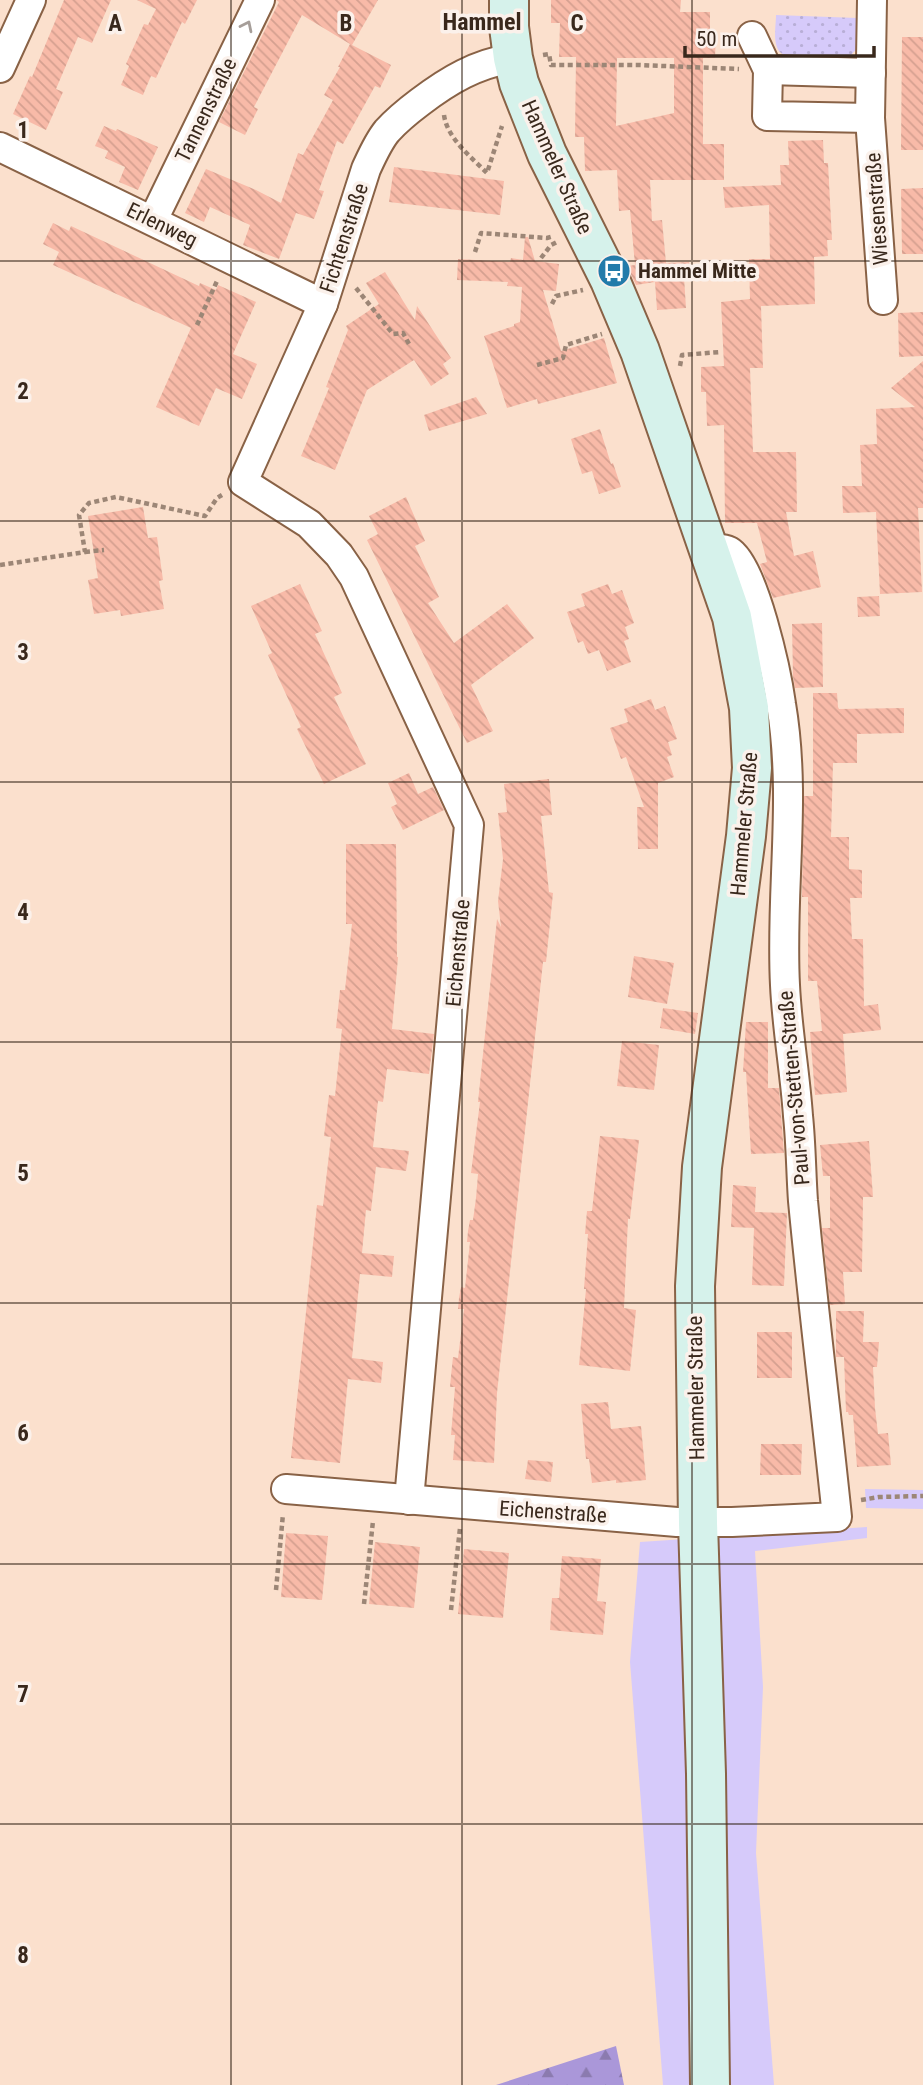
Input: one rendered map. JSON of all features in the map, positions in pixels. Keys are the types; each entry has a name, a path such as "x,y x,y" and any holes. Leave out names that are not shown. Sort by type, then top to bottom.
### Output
{"main road":[{"name":"Hammeler Straße","path":"509,0 509,27 527,66 566,235 610,280 640,351 732,617 749,708 752,768 746,836 699,1204 695,1338 706,1774 710,2085"}],"street":[{"path":"0,68 31,0"},
{"name":"Tannenstraße","path":"153,220 260,0"},
{"name":"Wiesenstraße","path":"872,0 870,118 883,300"},
{"path":"751,36 768,70 768,116 870,118"},
{"name":"Fichtenstraße","path":"243,482 323,304 366,169 375,149 399,118 458,76 494,61 527,66"},
{"path":"768,70 871,73"},
{"name":"Erlenweg","path":"0,147 323,304"},
{"name":"Eichenstraße","path":"243,482 309,524 339,555 354,577 469,825 409,1500"},
{"name":"Paul-von-Stetten-Straße","path":"708,548 727,550 741,564 748,580 769,649 785,725 789,814 784,962 786,1005 798,1116 803,1199 837,1517"},
{"name":"Eichenstraße","path":"286,1489 698,1523"},
{"path":"698,1523 837,1517"}],"path":[{"path":"440,88 445,121 454,138 487,173 527,66 638,65 768,70"},
{"path":"475,252 481,233 547,238 566,235"},
{"path":"541,258 566,235"},
{"path":"197,325 228,258"},
{"path":"336,262 393,334 403,333 409,344"},
{"path":"552,304 556,296 581,291"},
{"path":"537,365 564,358 566,345 606,332"},
{"path":"679,371 682,355 720,352"},
{"path":"85,552 79,515 89,502 116,497 205,516 217,498 243,482"},
{"path":"0,565 104,550"},
{"path":"276,1590 286,1489"},
{"path":"837,1517 855,1502 866,1499 923,1496"},
{"path":"364,1604 376,1497"},
{"path":"451,1610 463,1505"}],"shaded area":[{"path":"776,15 857,18 856,50 848,58 835,60 803,59 781,53 776,45"},
{"path":"865,1489 923,1490 923,1509 866,1508"},
{"path":"867,1527 867,1538 755,1551 763,1687 756,1853 774,2085 663,2085 630,1662 640,1542"}],"green space":[{"path":"616,2046 624,2085 496,2085"}],"building":[{"path":"64,0 111,0 92,43 78,37 56,89 63,92 46,130 13,114 30,76 32,77"},
{"path":"137,0 197,0 185,24 182,22 156,78 151,76 143,95 121,85 129,66 126,64 144,24 148,25 156,9"},
{"path":"276,0 378,0 352,45 391,65 380,88 375,86 343,144 337,141 319,190 324,191 314,219 296,213 279,259 243,245 250,225 210,207 204,222 185,213 206,169 281,203 298,153 303,155 333,100 324,95 350,44 302,15 254,107 258,109 245,135 219,122 279,2"},
{"path":"551,0 681,0 680,12 710,12 710,32 716,32 715,58 703,58 703,144 724,144 724,180 650,180 652,221 662,220 666,263 689,262 691,275 684,277 686,308 657,310 655,282 636,285 627,266 635,265 630,210 619,211 617,170 585,171 584,137 575,137 576,57 559,57 560,23 551,23","holes":["617,58 674,58 674,113 616,126"]},
{"path":"902,37 923,37 923,150 901,150"},
{"path":"104,126 158,147 138,190 119,182 125,167 105,158 108,151 95,146"},
{"path":"823,140 824,163 828,163 832,240 827,240 828,256 814,257 815,304 761,306 763,368 750,368 753,452 796,452 797,512 786,512 794,556 813,551 821,587 773,598 760,564 767,562 757,523 725,523 724,425 707,426 706,392 701,392 701,367 724,366 721,302 750,299 749,259 770,259 769,205 725,208 723,187 781,185 780,165 789,165 788,141"},
{"path":"394,167 504,181 500,215 389,202"},
{"path":"923,188 923,254 902,254 901,189"},
{"path":"53,223 69,231 71,226 199,286 200,283 216,290 218,285 256,302 233,354 257,364 242,399 216,388 199,426 156,407 191,328 53,265 59,252 43,244"},
{"path":"525,237 528,237 535,261 559,264 556,291 543,290 561,351 604,338 617,383 538,404 537,399 507,408 484,336 520,322 522,287 507,286 508,282 457,280 458,259 510,262 511,258 523,260"},
{"path":"385,272 415,320 417,306 451,358 443,364 449,374 431,386 414,360 367,390 335,470 301,456 329,388 326,387 348,330 346,326 379,304 366,283"},
{"path":"923,312 923,356 899,357 898,313"},
{"path":"923,361 923,508 918,508 922,592 880,594 876,512 843,513 842,486 862,486 860,445 877,444 876,409 915,407 891,388"},
{"path":"476,397 487,414 429,431 424,415"},
{"path":"600,429 621,487 599,494 592,471 582,474 571,439"},
{"path":"406,497 425,541 415,546 439,597 428,603 454,643 507,604 534,638 471,685 493,731 467,743 367,540 378,534 369,516"},
{"path":"143,507 148,538 157,537 163,580 159,581 164,609 121,616 120,610 94,614 88,580 98,578 88,516"},
{"path":"300,584 322,631 315,634 342,693 334,697 366,764 324,784 297,729 301,727 268,655 272,653 251,606"},
{"path":"608,584 612,594 622,590 634,623 625,627 629,639 624,641 631,662 607,671 599,650 588,654 583,641 578,643 567,612 585,606 581,594"},
{"path":"879,596 880,616 858,617 857,597"},
{"path":"822,623 823,687 795,688 792,624"},
{"path":"813,693 837,693 839,709 904,708 904,733 857,734 857,763 833,763 831,837 849,837 849,869 862,870 862,898 850,898 852,939 863,939 864,1006 878,1004 881,1030 843,1034 847,1092 815,1095 810,1032 822,1031 817,981 808,981 808,897 802,897 804,796 813,796"},
{"path":"651,699 655,710 665,706 677,739 668,742 672,755 667,757 674,777 658,783 658,849 638,849 637,807 644,807 626,757 621,759 610,728 628,722 624,709"},
{"path":"409,773 418,794 433,787 444,810 403,830 391,807 397,804 388,783"},
{"path":"549,779 552,815 541,816 549,892 553,893 546,962 543,962 497,1393 494,1463 453,1460 455,1435 451,1435 455,1387 450,1387 453,1357 458,1358 464,1309 458,1309 459,1298 461,1287 465,1288 470,1242 467,1242 468,1231 470,1220 473,1220 476,1198 478,1174 471,1173 497,919 501,927 498,901 503,859 498,813 507,812 504,784"},
{"path":"346,844 396,844 398,957 392,1029 434,1034 429,1074 387,1069 383,1102 378,1101 373,1147 409,1151 406,1171 376,1167 371,1211 366,1210 362,1253 394,1256 392,1277 360,1274 352,1358 383,1362 381,1383 348,1379 340,1463 291,1458 317,1205 323,1206 331,1137 324,1136 329,1095 335,1096 342,1029 336,1028 340,990 345,990 352,924 346,924"},
{"path":"634,956 674,963 667,1004 628,997"},
{"path":"663,1008 698,1013 695,1034 660,1028"},
{"path":"746,1022 768,1022 768,1088 779,1088 784,1153 751,1154 746,1072 743,1072"},
{"path":"622,1041 659,1045 654,1090 617,1086"},
{"path":"600,1136 639,1140 628,1219 624,1308 636,1310 630,1371 579,1365 586,1289 587,1211 592,1211"},
{"path":"869,1141 873,1197 863,1197 862,1272 843,1272 845,1304 830,1305 822,1228 830,1228 830,1176 823,1176 820,1145"},
{"path":"733,1185 756,1187 755,1212 787,1213 784,1286 752,1285 754,1228 731,1227"},
{"path":"836,1311 864,1311 863,1342 879,1342 877,1367 873,1367 875,1408 878,1434 888,1433 891,1465 857,1467 853,1415 846,1412 844,1357 836,1357"},
{"path":"757,1332 792,1332 792,1378 757,1378"},
{"path":"608,1402 611,1429 641,1426 646,1480 592,1483 589,1459 586,1459 581,1404"},
{"path":"761,1444 802,1444 801,1475 760,1475"},
{"path":"528,1460 553,1462 551,1482 525,1479"},
{"path":"286,1533 328,1536 322,1600 281,1597"},
{"path":"375,1542 420,1547 414,1608 369,1604"},
{"path":"464,1549 509,1553 503,1618 458,1614"},
{"path":"562,1556 601,1559 597,1601 606,1602 603,1635 550,1630 552,1598 559,1598"}],"place":[{"name":"Hammel Mitte","path":"614,271"}],"district":[{"name":"Hammel","path":"482,22"}]}
